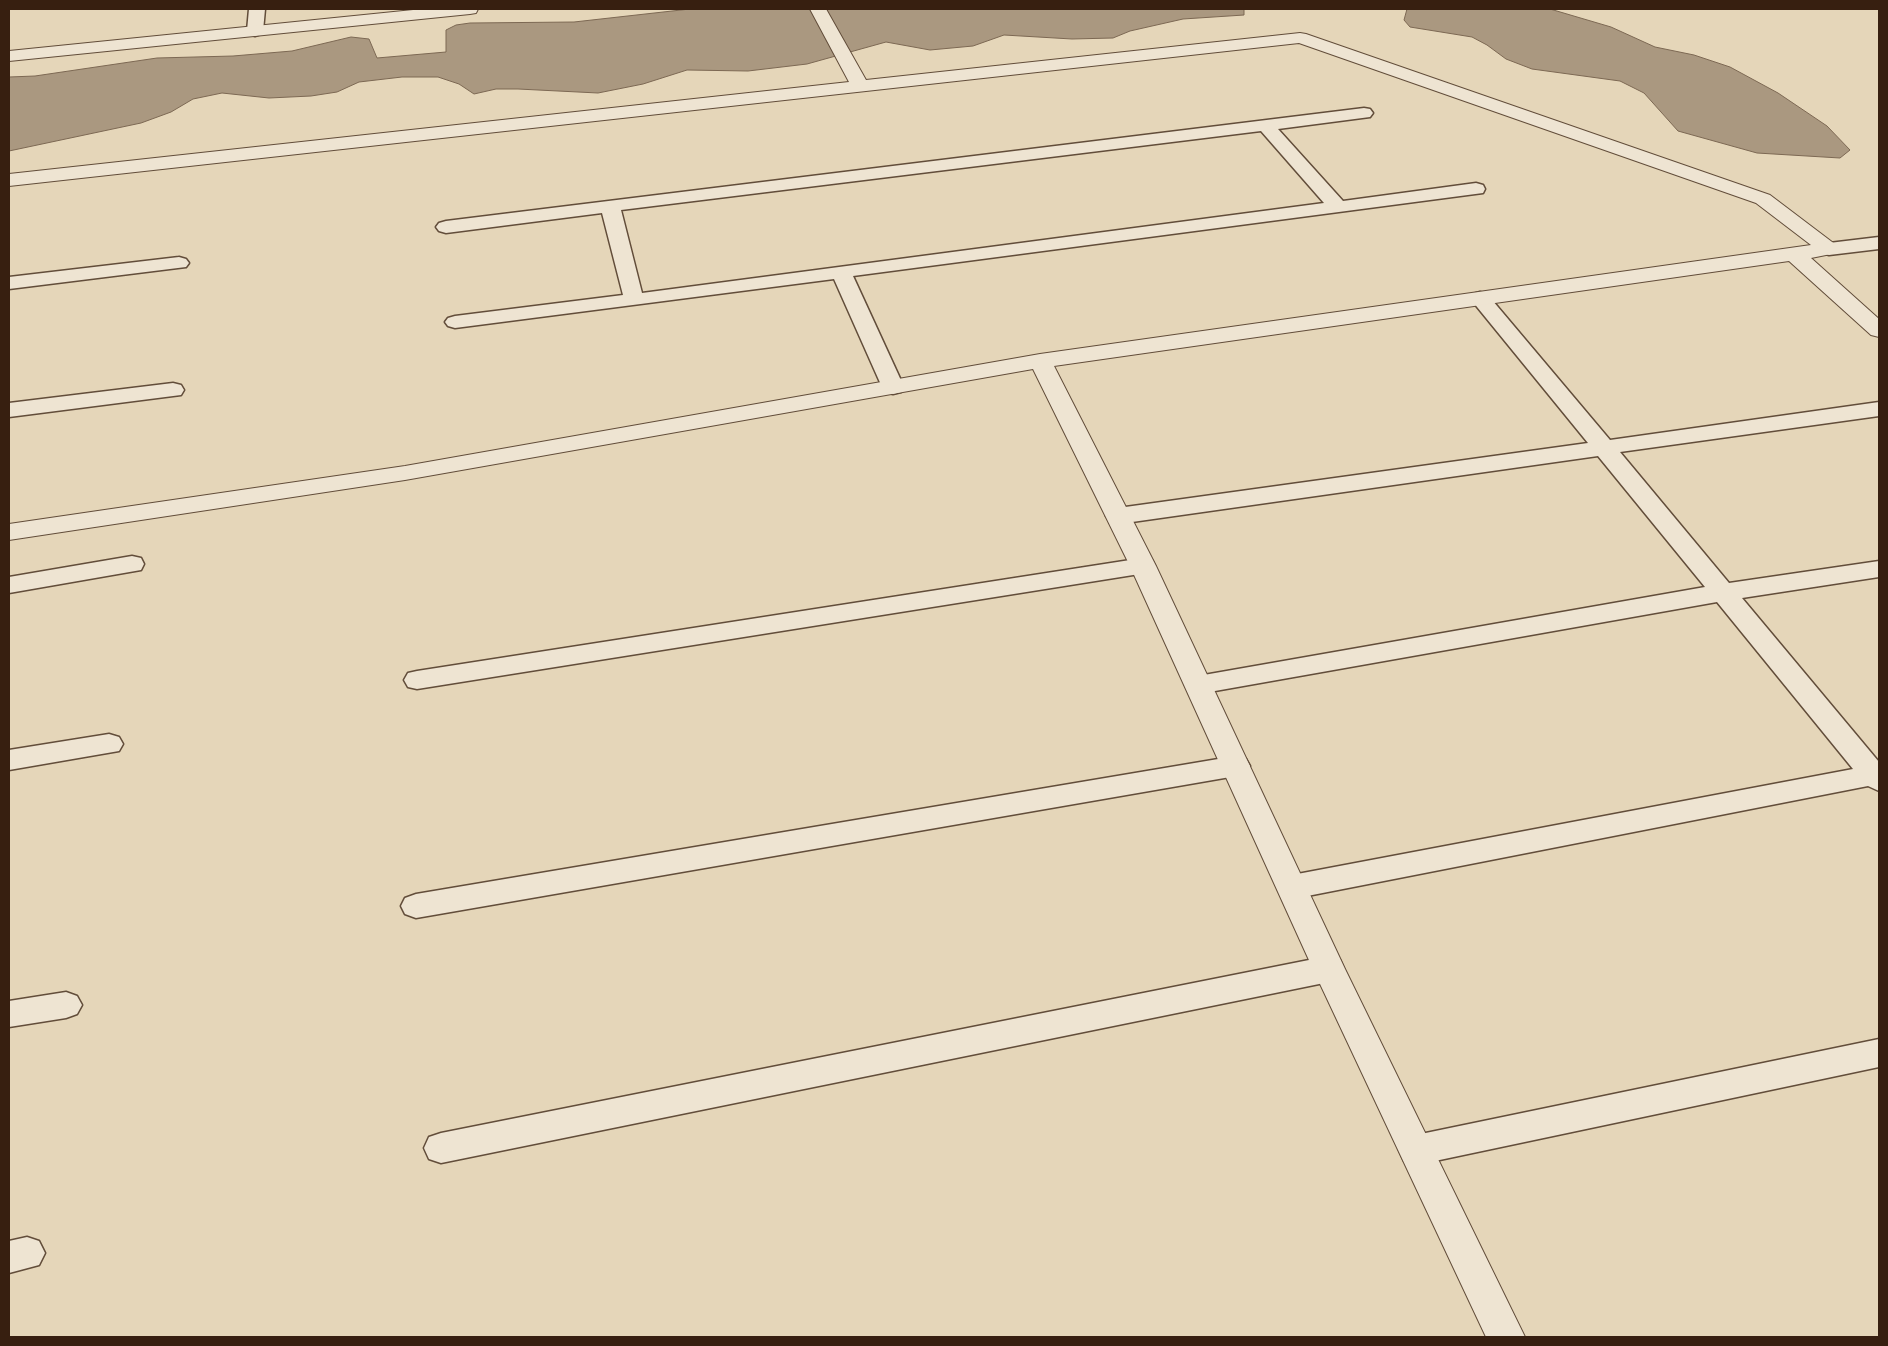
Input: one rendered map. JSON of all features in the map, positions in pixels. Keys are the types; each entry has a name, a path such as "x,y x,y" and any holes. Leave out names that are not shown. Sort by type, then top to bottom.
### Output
{"street":[{"path":"9,56 470,9"},
{"path":"818,9 860,86"},
{"path":"9,180 1300,38 1763,199 1829,249"},
{"path":"9,532 405,473 1040,361 1829,249"},
{"path":"1793,253 1879,330"},
{"path":"1040,361 1143,566 1330,969 1506,1337"}],"lane":[{"path":"255,31 257,9"},
{"path":"446,227 1364,113"},
{"path":"1265,125 1338,207"},
{"path":"455,322 1476,189"},
{"path":"610,206 634,300"},
{"path":"1829,249 1879,243"},
{"path":"9,283 179,263"},
{"path":"841,272 893,387"},
{"path":"1292,887 1877,777 1480,298"},
{"path":"9,410 173,390"},
{"path":"1118,516 1879,409"},
{"path":"9,584 132,564"},
{"path":"417,680 1143,566"},
{"path":"1198,685 1724,592 1879,569"},
{"path":"9,760 109,744"},
{"path":"416,906 1236,766"},
{"path":"441,1148 1330,969"},
{"path":"9,1014 66,1004"},
{"path":"1416,1150 1879,1053"}],"shaded area":[{"path":"690,9 1244,9 1244,15 1183,19 1130,31 1113,38 1072,39 1004,35 973,46 930,50 886,42 807,64 748,71 687,70 643,84 598,93 496,89 474,94 459,84 438,77 402,77 359,82 337,92 311,96 269,98 222,93 193,99 171,112 141,123 9,151 9,77 35,76 157,58 233,56 292,51 351,37 369,39 377,58 446,52 446,30 456,25 470,23 574,22"},
{"path":"1407,9 1550,9 1611,27 1655,47 1694,55 1730,67 1778,93 1827,126 1850,150 1840,158 1757,153 1678,131 1644,93 1620,81 1532,69 1506,59 1472,37 1410,27 1404,20"}]}
